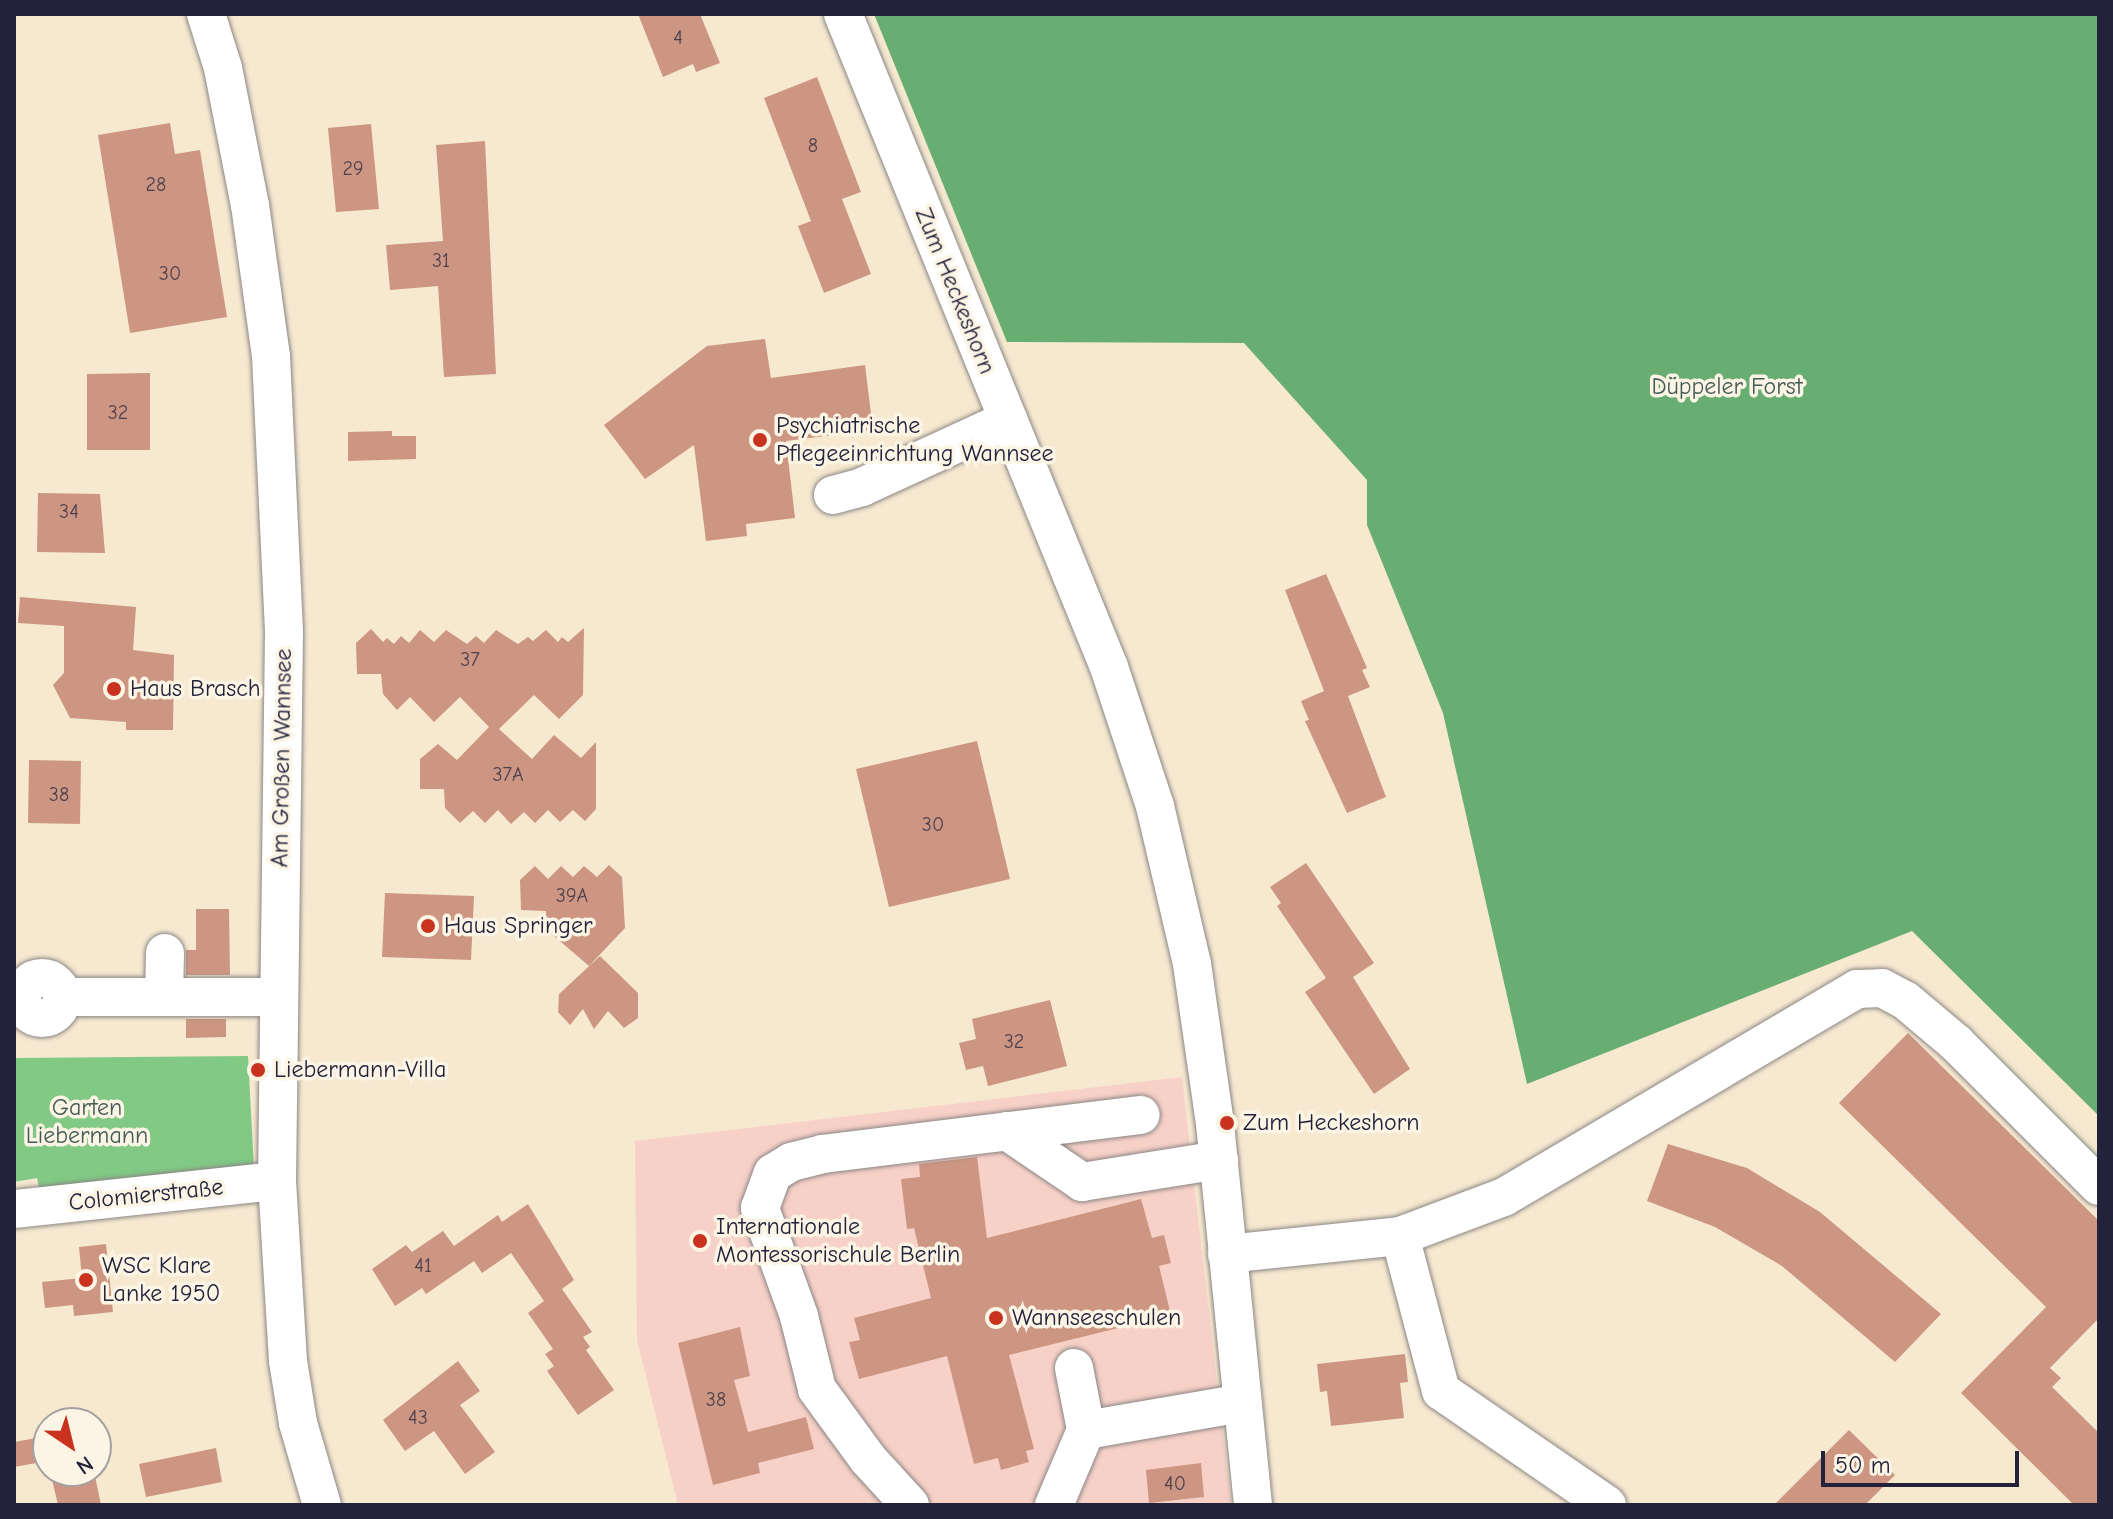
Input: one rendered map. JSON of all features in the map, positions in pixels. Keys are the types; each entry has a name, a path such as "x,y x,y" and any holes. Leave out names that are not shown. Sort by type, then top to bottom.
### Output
{"street":[{"name":"Am Großen Wannsee","path":"206,14 223,68 250,205 271,356 284,632 277,1181 288,1361 298,1423 322,1505"},
{"name":"Zum Heckeshorn","path":"843,14 1109,667 1155,806 1192,964 1219,1160 1253,1505"},
{"path":"833,495 862,487 1008,420"},
{"path":"164,997 165,953"},
{"path":"1227,1254 1400,1236 1504,1197 1857,989 1882,988 1905,1000 1956,1043 2099,1186"},
{"path":"62,997 279,997"},
{"path":"910,1505 868,1459 817,1389 799,1316 760,1208 764,1190 773,1173 791,1162 822,1154 1141,1115"},
{"path":"1007,1131 1082,1182 1219,1160"},
{"name":"Colomierstraße","path":"14,1209 277,1181"},
{"path":"1400,1236 1441,1391 1607,1505"},
{"path":"1054,1505 1086,1430 1074,1368"},
{"path":"1086,1430 1242,1403"}],"shaded area":[{"name":"Wannseeschulen","path":"1182,1077 1231,1505 678,1505 637,1340 635,1141"}],"green space":[{"name":"Düppeler Forst","path":"874,14 2099,14 2099,1116 1912,931 1527,1084 1443,713 1367,525 1367,480 1244,343 1007,342"},
{"name":"Garten Liebermann","path":"248,1056 254,1169 40,1192 37,1178 14,1182 14,1058"}],"building":[{"path":"638,14 700,14 720,63 696,72 693,64 663,77"},
{"path":"817,77 861,192 842,199 871,274 824,293 798,226 811,221 764,98"},
{"path":"170,123 175,154 200,150 227,317 130,333 98,135"},
{"path":"371,124 379,209 336,212 328,128"},
{"path":"485,141 496,374 444,377 438,286 390,290 386,245 443,241 436,145"},
{"name":"Psychiatrische Pflegeeinrichtung Wannsee","path":"765,339 771,378 865,365 873,430 786,441 795,518 746,524 747,536 706,541 694,445 645,479 604,425 707,346"},
{"path":"150,373 150,450 87,450 87,374"},
{"path":"392,431 392,436 416,436 416,459 348,461 348,432"},
{"path":"38,493 100,494 105,553 37,552"},
{"path":"1326,574 1367,668 1362,670 1370,687 1348,696 1386,797 1347,813 1305,721 1309,720 1301,701 1324,691 1285,590"},
{"name":"Haus Brasch","path":"20,597 136,607 133,650 174,655 173,730 126,730 126,722 70,718 53,685 64,673 64,626 18,623"},
{"path":"584,628 583,695 559,719 534,695 499,729 532,759 554,735 581,758 596,742 596,809 585,821 573,810 560,822 548,810 535,823 524,812 511,824 498,810 485,823 473,811 460,823 445,808 444,789 420,789 420,759 438,744 457,760 489,727 460,697 434,722 410,697 397,710 383,694 381,674 357,674 356,643 371,629 383,642 387,638 394,644 401,636 409,643 420,630 434,642 446,630 467,644 476,636 484,643 496,630 518,644 528,637 533,641 546,630 558,642 562,637 568,642"},
{"path":"977,741 1010,879 889,907 856,769"},
{"path":"29,760 81,761 80,824 28,823"},
{"path":"1306,863 1374,963 1353,977 1410,1069 1374,1094 1305,992 1326,978 1277,906 1281,903 1270,887"},
{"path":"609,865 622,877 625,928 589,966 547,930 546,911 521,910 520,880 535,866 548,879 561,866 573,877 584,866 597,877"},
{"name":"Haus Springer","path":"385,893 474,896 471,960 382,957"},
{"path":"196,909 229,909 230,975 186,975 186,950 196,950"},
{"path":"600,956 638,993 638,1018 624,1028 608,1011 594,1029 583,1009 570,1025 558,1012 559,994"},
{"path":"1050,1000 1067,1066 988,1086 983,1066 966,1070 959,1043 976,1039 972,1019"},
{"path":"186,1019 226,1019 226,1037 186,1038"},
{"path":"1908,1033 2099,1221 2099,1318 2050,1368 2061,1378 2052,1387 2099,1433 2099,1505 2074,1505 1961,1393 2046,1307 1839,1103"},
{"path":"1668,1144 1747,1168 1820,1212 1941,1314 1895,1362 1782,1266 1715,1227 1647,1201"},
{"path":"977,1157 987,1238 1141,1199 1152,1238 1164,1235 1171,1263 1159,1266 1171,1315 1009,1355 1034,1449 1026,1451 1029,1462 1001,1470 998,1458 974,1464 947,1356 859,1379 849,1342 860,1340 854,1318 931,1298 914,1228 907,1229 901,1179 920,1177 919,1164"},
{"path":"528,1204 574,1280 562,1289 592,1332 583,1337 590,1347 586,1350 614,1390 578,1415 547,1371 554,1366 545,1354 553,1349 528,1313 544,1301 511,1253 482,1273 474,1261 426,1294 422,1288 395,1306 372,1269 406,1245 412,1252 443,1231 454,1246 498,1215 502,1222"},
{"name":"WSC Klare Lanke 1950","path":"106,1244 113,1312 74,1316 73,1305 45,1308 42,1282 82,1278 79,1247"},
{"path":"740,1327 750,1376 734,1380 748,1432 806,1417 814,1449 758,1463 760,1473 713,1485 678,1343"},
{"path":"1405,1354 1408,1382 1400,1383 1404,1418 1331,1426 1327,1391 1320,1392 1317,1364"},
{"path":"458,1361 480,1391 460,1405 495,1452 465,1474 434,1431 405,1451 383,1420"},
{"path":"1849,1430 1895,1475 1865,1505 1774,1505"},
{"path":"32,1439 32,1464 14,1467 14,1442"},
{"path":"216,1448 222,1482 146,1497 139,1464"},
{"path":"1201,1463 1204,1497 1149,1503 1146,1470"},
{"path":"54,1487 97,1487 101,1505 58,1505"}],"place":[{"name":"Psychiatrische Pflegeeinrichtung Wannsee","path":"760,440"},
{"name":"Haus Brasch","path":"114,689"},
{"name":"Haus Springer","path":"428,926"},
{"name":"Liebermann-Villa","path":"258,1070"},
{"name":"Zum Heckeshorn","path":"1227,1123"},
{"name":"Internationale Montessorischule Berlin","path":"700,1241"},
{"name":"WSC Klare Lanke 1950","path":"86,1280"},
{"name":"Wannseeschulen","path":"996,1318"}]}
